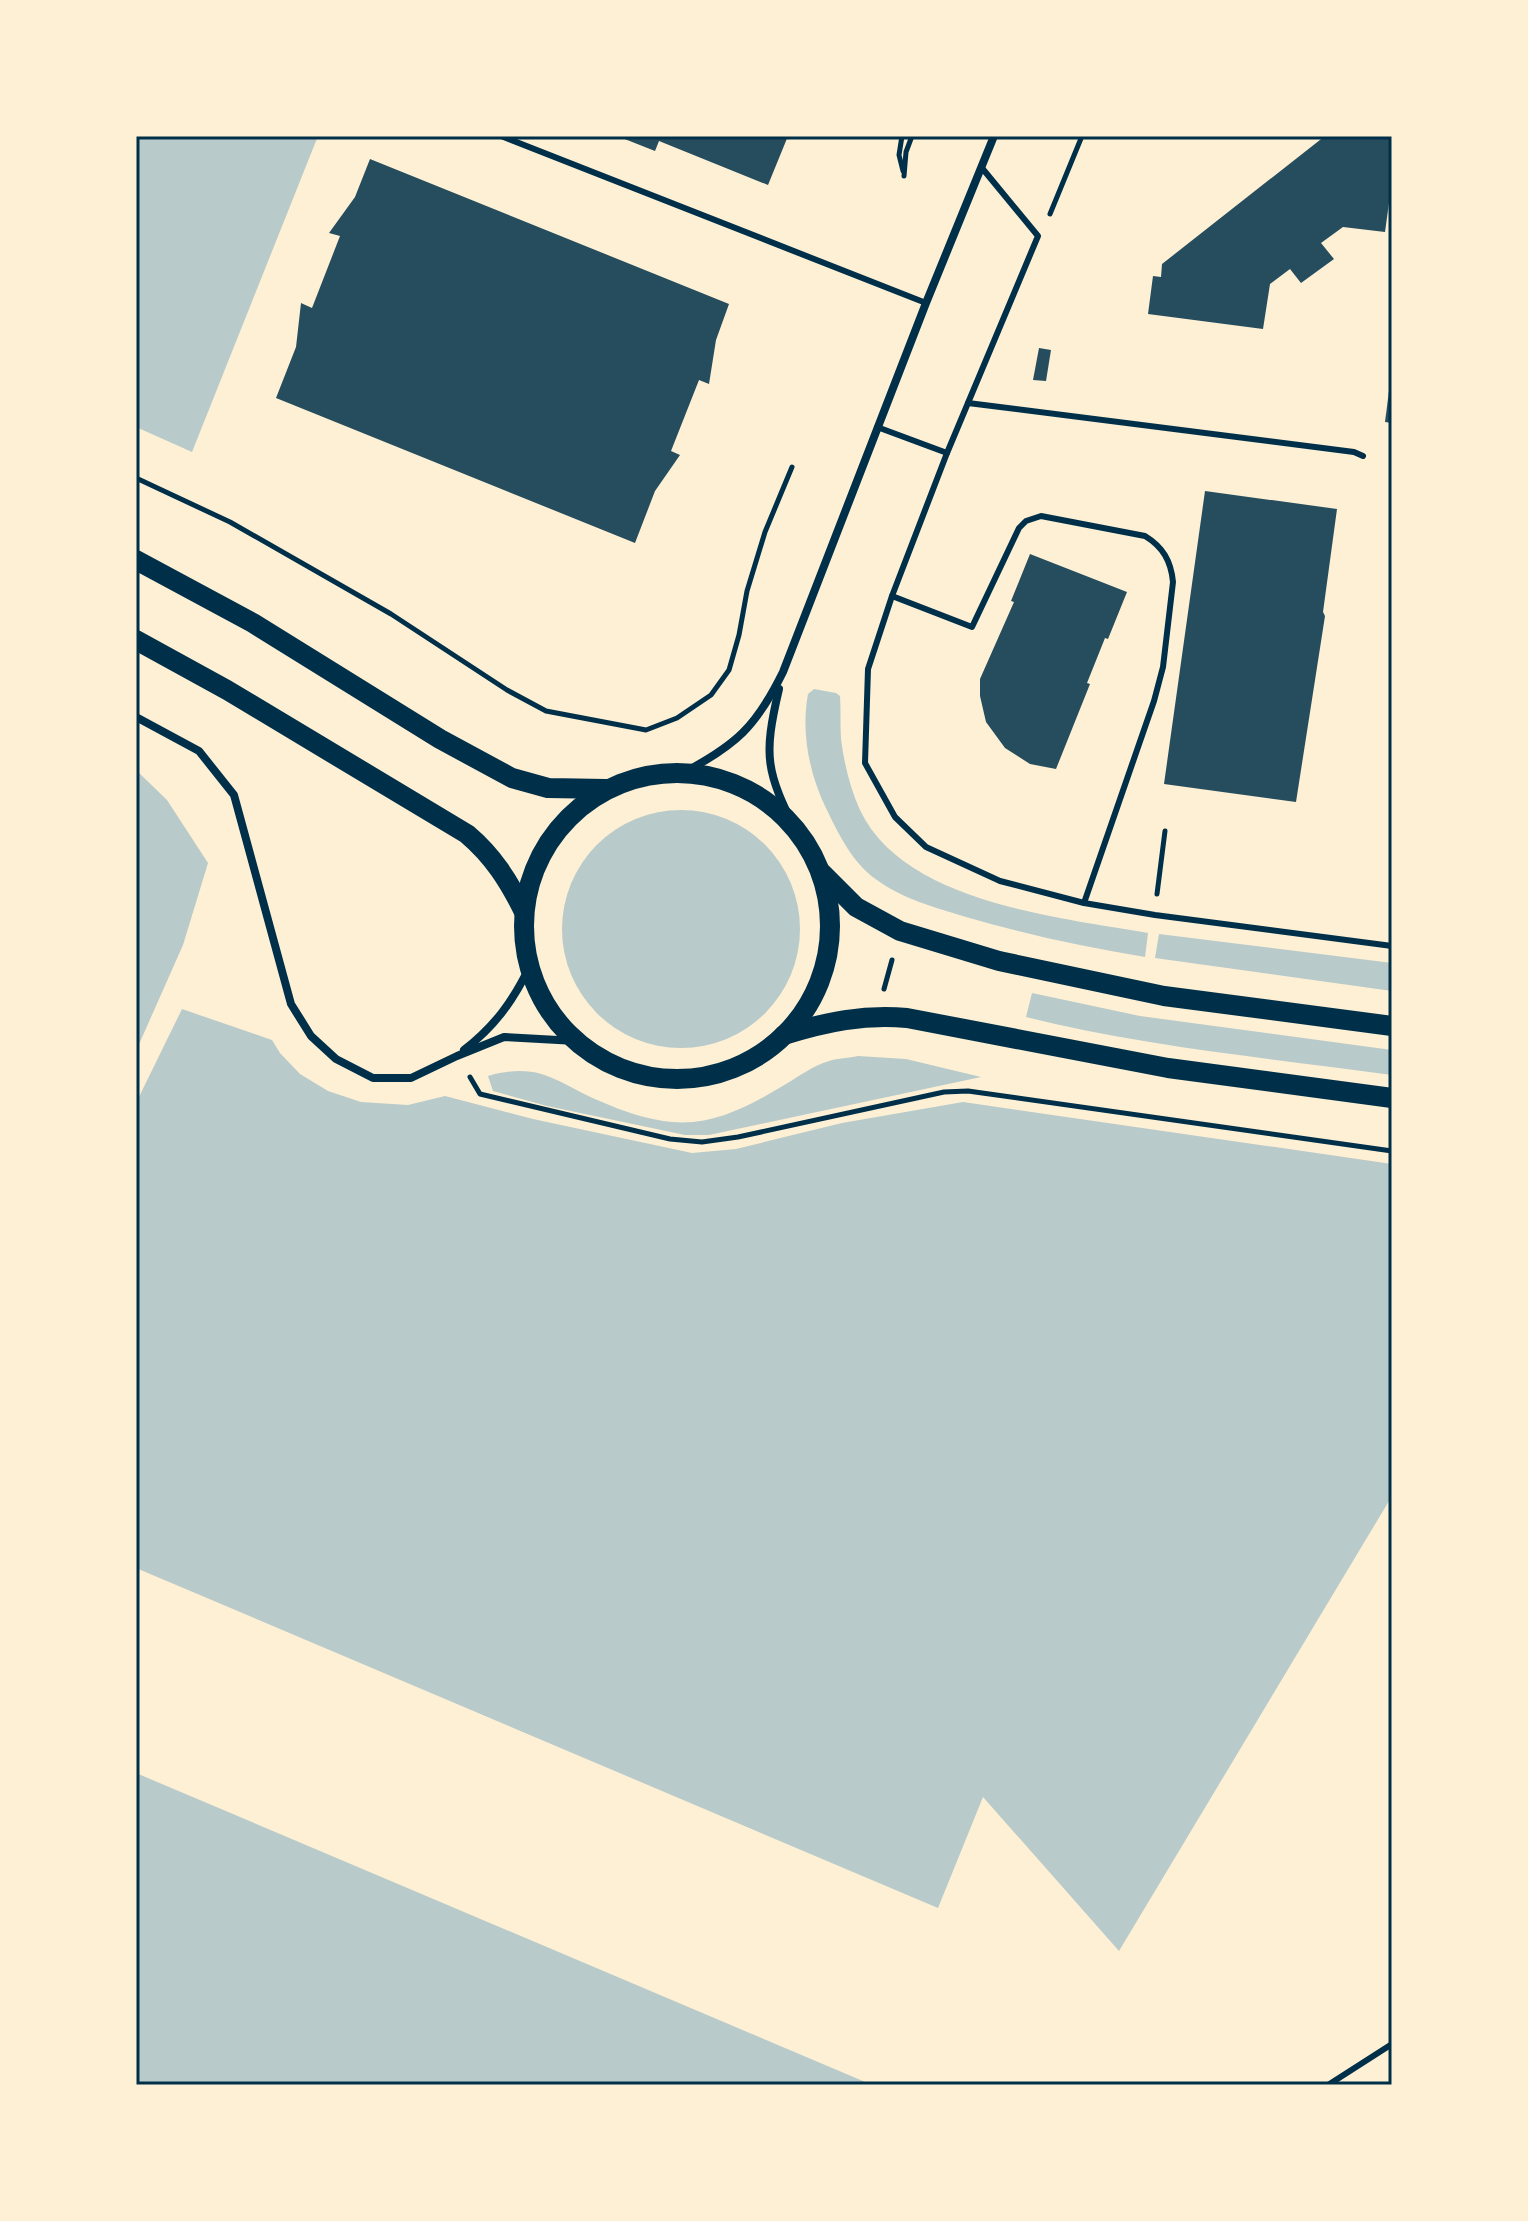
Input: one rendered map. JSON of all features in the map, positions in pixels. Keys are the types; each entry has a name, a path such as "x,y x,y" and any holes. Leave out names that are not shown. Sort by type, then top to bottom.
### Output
{"main road":[{"path":"136,560 313,657 440,739 512,778 548,788 610,789"},
{"path":"136,640 240,697 467,834 510,881 524,912"},
{"path":"818,868 829,912 826,956 811,999 784,1035 747,1062 704,1076 681,1078 636,1073 594,1054 576,1041 547,1007 537,987 525,948 524,912 532,876 549,842 573,813 610,789 658,774 683,773 716,779 765,802 797,833 818,868 856,907 900,931 999,961 1164,996 1392,1026"},
{"path":"784,1035 834,1021 876,1015 907,1018 1168,1068 1392,1098"}],"street":[{"path":"683,773 717,755 748,729 766,707 783,672 994,136"},
{"path":"783,672 769,733 769,765 776,791 797,833"},
{"path":"136,717 199,751 234,795 291,1004 311,1036 336,1059 373,1078 411,1078 504,1037 576,1041"},
{"path":"457,1056 487,1033 503,1015 530,966"}],"lane":[{"path":"501,136 926,303"},
{"path":"982,168 1038,236 947,453 892,596 868,669 865,763 895,817 926,847 1000,881 1084,903 1155,915 1392,946"},
{"path":"968,403 1354,452 1363,456"},
{"path":"877,427 947,453"},
{"path":"892,596 972,627 1019,528 1033,517 1145,536 1157,543 1165,555 1172,568 1173,582 1163,667 1084,903"},
{"path":"1328,2085 1392,2044"}],"path":[{"path":"902,136 899,155 904,176 906,152 912,136"},
{"path":"1038,236 1053,208 1082,136"},
{"path":"136,478 230,522 391,614 507,690 546,711 646,730 677,718 711,695 729,670 747,591 765,532 792,467"},
{"path":"1156,899 1165,831"},
{"path":"883,992 894,951"},
{"path":"470,1077 480,1094 670,1139 702,1142 944,1092 968,1091 1392,1151"}],"shaded area":[{"path":"136,136 318,136 192,452 136,427"},
{"path":"814,689 840,696 842,748 856,802 881,841 911,866 947,886 1029,912 1148,933 1145,957 1055,940 955,914 898,893 868,873 841,837 815,780 805,723 808,694"},
{"path":"136,770 167,800 208,863 183,945 136,1051"},
{"path":"681,810 726,819 747,830 765,845 780,863 791,884 800,929 791,974 780,995 765,1013 747,1028 726,1039 681,1048 636,1039 615,1028 597,1013 582,995 571,974 562,929 571,884 582,863 597,845 615,830 636,819"},
{"path":"1159,934 1392,963 1392,991 1155,958"},
{"path":"1032,993 1140,1016 1392,1050 1392,1075 1208,1051 1026,1017"},
{"path":"182,1009 272,1040 300,1074 328,1091 361,1102 408,1105 445,1096 533,1119 692,1153 736,1149 842,1123 963,1102 1392,1164 1392,1496 1119,1951 983,1797 938,1908 136,1568 136,1103"},
{"path":"858,1056 906,1059 981,1077 709,1135 685,1135 547,1106 493,1091 488,1076 522,1071 536,1073 627,1112 663,1121 688,1122 732,1112 817,1066"},
{"path":"136,1773 870,2084 136,2085"}],"building":[{"path":"617,136 788,136 768,185 659,141 655,151"},
{"path":"1325,136 1392,136 1392,181 1385,232 1343,227 1321,243 1334,259 1301,283 1290,269 1270,284 1263,329 1148,314 1153,276 1161,277 1162,264"},
{"path":"370,159 729,304 716,340 709,384 699,380 671,451 680,455 655,491 635,543 276,398 296,347 301,303 312,308 340,236 329,233 355,197"},
{"path":"1039,348 1051,350 1046,381 1033,380"},
{"path":"1389,391 1392,392 1392,423 1385,422"},
{"path":"1205,491 1337,509 1323,612 1325,616 1296,802 1164,784"},
{"path":"1030,554 1127,592 1108,639 1105,638 1056,769 1030,764 1005,748 986,722 980,696 980,679 1014,602 1011,601"}]}
